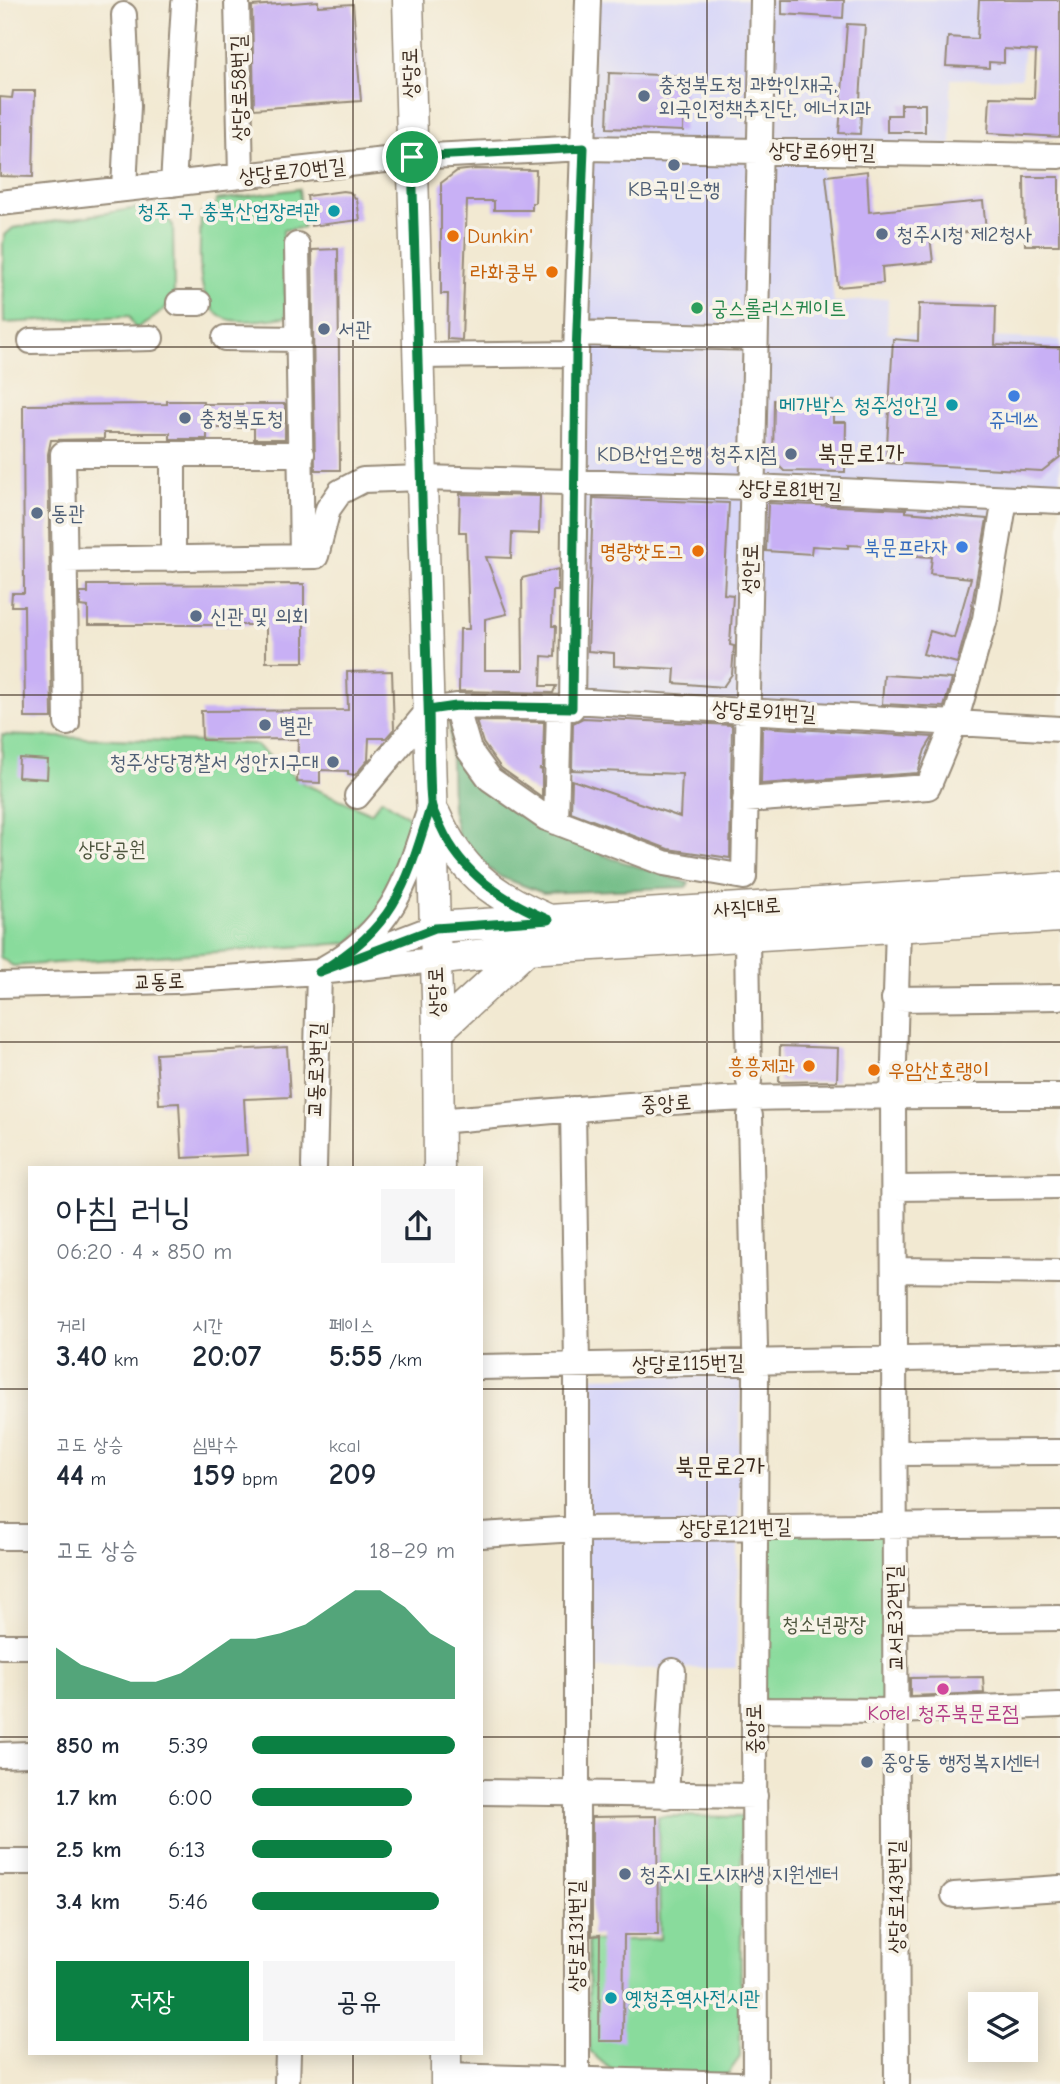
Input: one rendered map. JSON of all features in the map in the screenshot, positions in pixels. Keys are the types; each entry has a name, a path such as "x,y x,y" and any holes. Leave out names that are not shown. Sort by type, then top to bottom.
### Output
{"main road":[{"name":"상당로","path":"408,0 422,478 442,708 431,805 439,1166"},
{"path":"431,805 450,846 475,875 512,904 549,920"},
{"name":"사직대로","path":"435,928 1060,888"},
{"name":"사직대로","path":"435,960 527,949 1060,917"},
{"path":"438,1031 527,949"}],"street":[{"name":"상당로58번길","path":"237,0 240,176"},
{"path":"358,796 442,708 490,779 546,818 556,822 566,704 588,0"},
{"name":"성안로","path":"556,822 664,863 744,877 763,0"},
{"path":"173,184 184,4"},
{"path":"124,15 128,106 124,189"},
{"name":"상당로69번길","path":"412,157 584,148 1060,156"},
{"name":"상당로70번길","path":"0,203 412,157"},
{"path":"64,560 303,556 297,245"},
{"path":"31,341 151,338"},
{"path":"225,338 299,339"},
{"path":"419,356 577,344 755,338"},
{"path":"67,723 63,454 302,454"},
{"path":"173,455 173,559"},
{"name":"상당로81번길","path":"303,556 316,556 328,509 340,492 363,480 422,478 752,487 1060,501"},
{"path":"745,800 928,787 955,722 985,619 1005,499"},
{"name":"상당로91번길","path":"442,708 566,704 747,710 1060,729"},
{"path":"319,972 362,943 386,916 413,864 431,805"},
{"path":"894,1526 894,999 898,927"},
{"name":"교동로","path":"319,972 435,928"},
{"path":"747,936 755,1348"},
{"name":"교동로","path":"0,985 175,981 319,972 435,960"},
{"name":"교동로3번길","path":"313,1166 319,972"},
{"path":"894,999 1060,997"},
{"name":"중앙로","path":"438,1121 750,1098 1060,1096"},
{"path":"573,1109 577,1365 576,1530"},
{"path":"894,1188 1060,1186"},
{"path":"894,1270 1060,1272"},
{"name":"상당로115번길","path":"483,1367 1060,1356"},
{"name":"중앙로","path":"755,2084 756,1375"},
{"path":"895,1453 1060,1452"},
{"name":"상당로121번길","path":"483,1535 756,1526 1060,1524"},
{"name":"교서로32번길","path":"894,1526 896,1711"},
{"name":"상당로131번길","path":"576,1530 577,2079"},
{"path":"0,1536 28,1536"},
{"path":"895,1620 1060,1618"},
{"path":"0,1646 28,1647"},
{"path":"666,1796 673,1671"},
{"path":"754,1710 896,1711 1060,1704"},
{"name":"상당로143번길","path":"896,1711 897,2084"},
{"path":"0,1755 28,1754"},
{"path":"483,1792 755,1796"},
{"path":"0,1862 28,1862"},
{"path":"954,1895 1060,1888"},
{"path":"287,2084 288,2055"},
{"path":"446,2071 577,2079 739,2084"}],"shaded area":[{"path":"596,0 1028,0 1021,78 951,79 951,146 819,145 834,303 888,298 887,333 1060,340 1060,494 1003,493 987,594 925,783 736,805 735,882 558,829"},
{"path":"741,1374 736,1668 584,1669 583,1377"}],"green space":[{"path":"299,189 303,228 283,230 286,317 238,321 218,314 209,304 203,290 200,258 201,213 215,211 216,200"},
{"path":"156,205 173,225 174,298 156,316 135,329 129,316 4,323 3,243 5,235 13,228"},
{"path":"450,718 540,826 611,858 689,883 686,887 543,893 501,877 476,860 459,839 452,809"},
{"name":"상당공원","path":"2,735 254,744 304,784 371,813 382,799 416,822 387,904 349,943 13,966 0,957"},
{"name":"청소년광장","path":"890,1529 892,1706 772,1705 758,1696 756,1551 768,1533"},
{"path":"658,1816 742,1817 740,2057 727,2075 614,2072 590,2052 588,1941 660,1939"}],"building":[{"path":"782,0 844,0 843,18 782,14"},
{"path":"979,0 1060,0 1060,137 988,133 990,97 1034,98 1036,51 1004,49 1004,63 989,62 989,68 946,66 948,37 977,39"},
{"path":"318,1 318,6 353,4 361,101 254,109 252,6"},
{"path":"847,24 865,25 860,134 839,133"},
{"path":"609,73 684,76 683,131 607,128"},
{"path":"13,91 35,91 33,177 0,176 0,97 12,98"},
{"path":"901,104 925,104 925,132 887,132 887,115 901,115"},
{"path":"536,170 535,203 532,203 532,210 494,210 494,201 467,201 462,340 447,339 448,294 441,294 441,183 457,171"},
{"path":"867,171 869,212 983,201 986,230 930,236 933,262 882,267 883,283 838,287 826,176"},
{"path":"1024,177 1059,177 1059,245 1025,245"},
{"name":"청주 구 충북산업장려관","path":"350,192 357,200 360,220 311,226 307,196"},
{"name":"서관","path":"338,249 340,470 315,470 312,250"},
{"path":"919,304 996,306 995,345 1060,348 1060,457 1042,471 886,463 893,339 918,341"},
{"path":"774,400 833,401 833,422 846,422 845,472 784,471 773,460"},
{"path":"167,401 285,404 285,439 254,439 254,428 207,428 207,439 170,439 170,433 104,433 104,439 51,440 48,454 52,718 25,718 24,606 11,606 12,593 24,593 23,405 167,404"},
{"path":"460,494 540,496 539,534 512,533 511,558 486,557 507,614 485,619 485,670 523,670 522,578 558,569 558,591 553,591 555,657 542,656 541,686 556,686 553,693 459,691 460,629 469,629 466,532 459,532"},
{"path":"593,498 729,503 724,594 733,595 730,645 734,646 732,674 723,687 674,683 675,669 614,666 614,653 588,651"},
{"path":"768,503 906,509 906,512 987,519 970,616 957,663 923,654 930,631 954,638 971,578 930,574 932,557 917,556 918,548 848,545 848,548 812,546 811,554 766,551"},
{"name":"신관 및 의회","path":"304,584 304,662 266,662 266,625 88,625 88,607 80,606 80,593 88,593 88,585"},
{"path":"392,671 394,729 386,738 369,738 368,760 355,775 348,774 348,771 320,770 320,783 297,782 298,739 202,740 201,711 348,710 347,672"},
{"path":"884,675 952,679 944,707 882,704"},
{"path":"583,718 732,725 730,858 668,849 571,812 572,780 680,817 682,774 572,770 573,723"},
{"path":"476,721 544,722 543,769 539,769 542,770 542,797 501,768 483,743"},
{"path":"762,727 933,737 925,750 918,773 761,784"},
{"path":"19,758 48,760 47,779 18,777"},
{"name":"흥흥제과","path":"780,1046 838,1048 837,1081 779,1082"},
{"path":"287,1047 290,1097 244,1099 247,1155 182,1158 179,1103 159,1104 156,1054"},
{"name":"Kotel 청주북문로점","path":"983,1677 984,1693 910,1696 910,1678"},
{"path":"657,1816 658,1935 624,1935 623,2041 599,2041 600,1935 592,1936 592,1817"}],"place":[{"name":"충청북도청 과학인재국, 외국인정책추진단, 에너지과","path":"644,96"},
{"name":"KB국민은행","path":"674,165"},
{"name":"청주 구 충북산업장려관","path":"334,211"},
{"name":"청주시청 제2청사","path":"882,234"},
{"name":"Dunkin'","path":"453,236"},
{"name":"라화쿵부","path":"552,272"},
{"name":"궁스롤러스케이트","path":"697,308"},
{"name":"서관","path":"324,329"},
{"name":"쥬네쓰","path":"1014,396"},
{"name":"메가박스 청주성안길","path":"952,405"},
{"name":"충청북도청","path":"185,418"},
{"name":"KDB산업은행 청주지점","path":"791,454"},
{"name":"동관","path":"37,513"},
{"name":"북문프라자","path":"962,547"},
{"name":"명량핫도그","path":"698,551"},
{"name":"신관 및 의회","path":"196,616"},
{"name":"별관","path":"265,725"},
{"name":"청주상당경찰서 성안지구대","path":"333,762"},
{"name":"흥흥제과","path":"809,1066"},
{"name":"우암산호랭이","path":"874,1070"},
{"name":"Kotel 청주북문로점","path":"943,1689"},
{"name":"중앙동 행정복지센터","path":"867,1762"},
{"name":"청주시 도시재생 지원센터","path":"625,1874"},
{"name":"옛청주역사전시관","path":"611,1998"}],"district":[{"name":"북문로1가","path":"861,453"},
{"name":"북문로2가","path":"720,1466"}],"route":[{"path":"412,157 431,805 413,864 386,916 362,943 319,972 435,928 549,920 512,904 475,875 450,846 431,805 429,710 456,706 572,708 576,354 584,148 412,157"}]}
